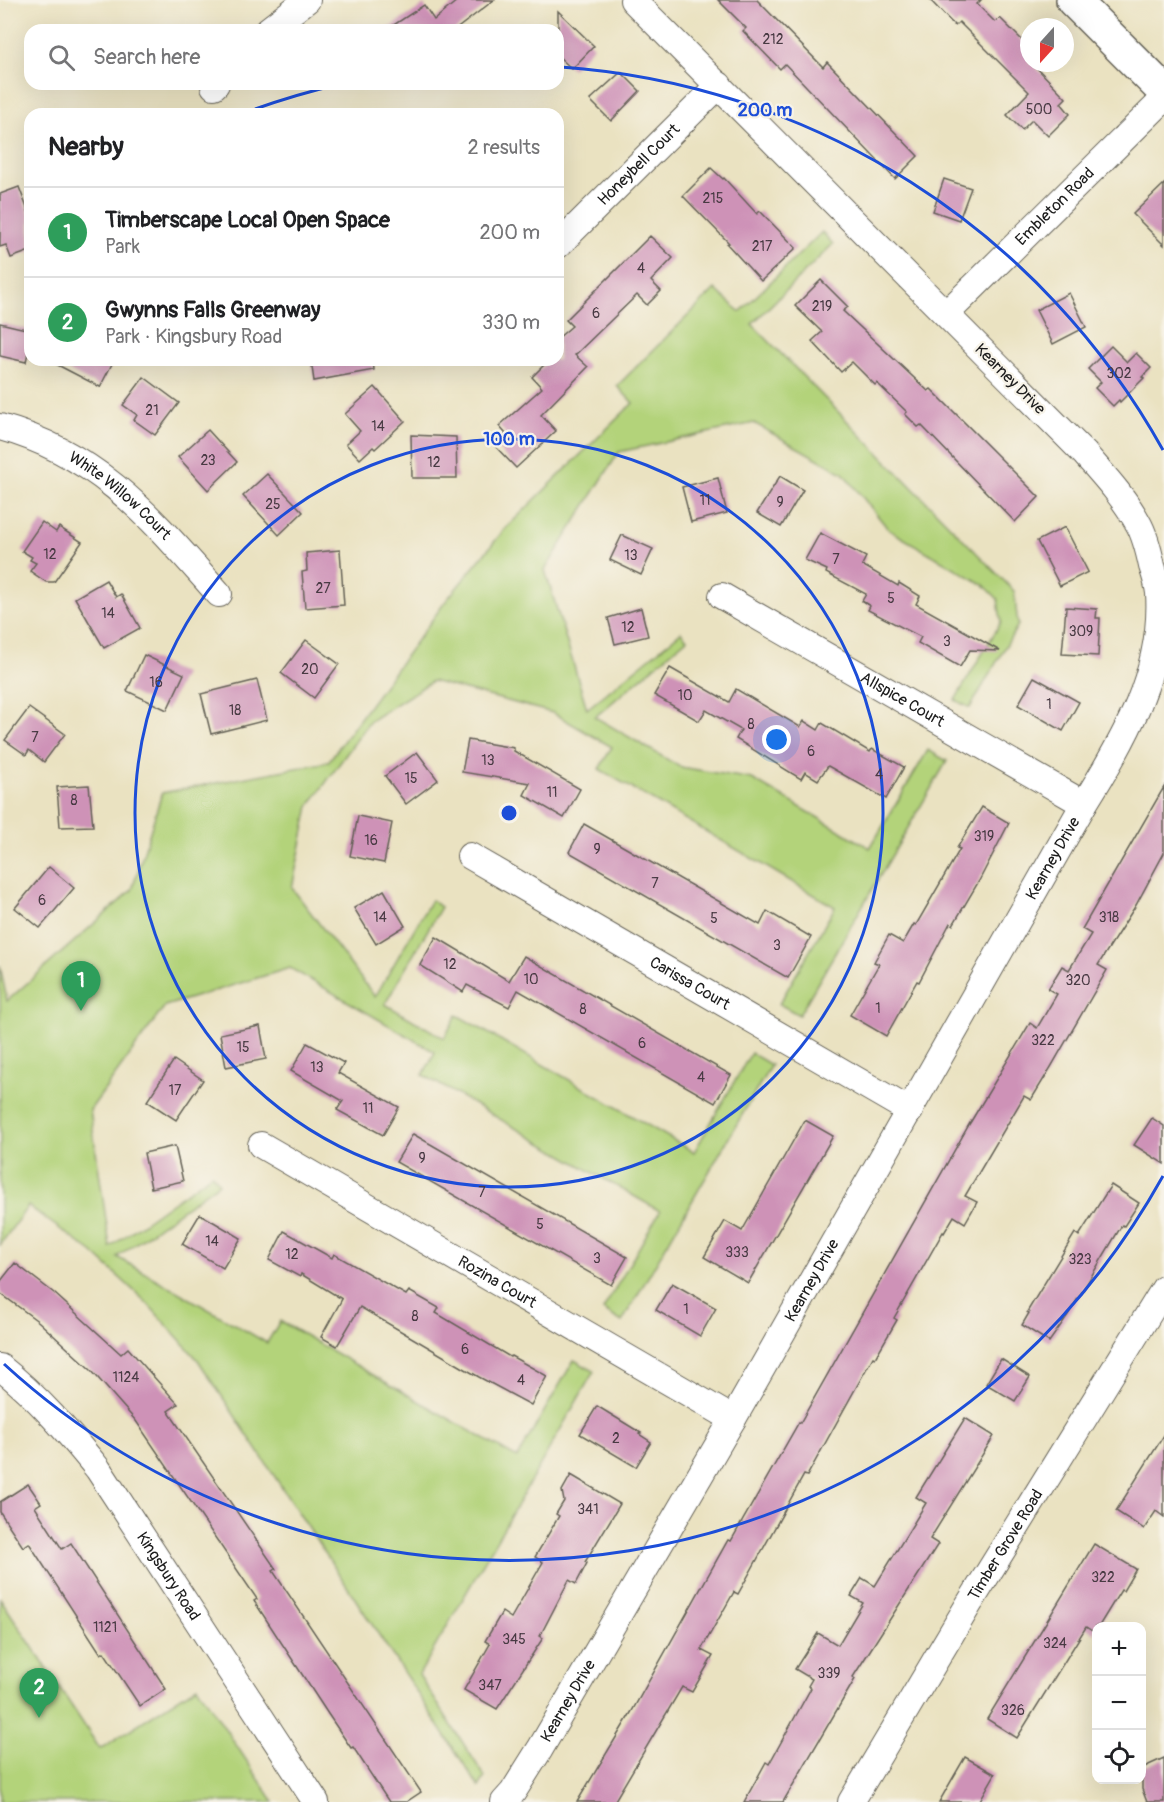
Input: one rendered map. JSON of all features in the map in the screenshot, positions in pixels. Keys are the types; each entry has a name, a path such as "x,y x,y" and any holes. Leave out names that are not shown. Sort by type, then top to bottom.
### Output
{"street":[{"path":"276,24 307,0"},
{"name":"Kearney Drive","path":"504,1802 513,1792 540,1749 733,1419 1084,804 1126,735 1144,698 1156,662 1160,630 1159,592 1150,556 1139,524 1119,493 1085,454 633,0"},
{"path":"1074,0 1164,91"},
{"name":"Honeybell Court","path":"564,239 719,85"},
{"name":"Embleton Road","path":"946,314 1164,99"},
{"name":"White Willow Court","path":"0,427 19,432 52,447 85,465 117,487 148,515 219,594"},
{"name":"Allspice Court","path":"722,596 1084,804"},
{"name":"Carissa Court","path":"470,856 910,1111"},
{"name":"Rozina Court","path":"261,1144 733,1419"},
{"name":"Timber Grove Road","path":"851,1802 969,1604 1164,1289"},
{"name":"Kingsbury Road","path":"0,1367 60,1421 99,1469 316,1802"}],"green space":[{"path":"822,232 833,244 752,324 1014,591 1018,625 970,708 955,700 1001,622 998,599 984,585 889,530 843,473 754,423 619,452 545,570 587,709 681,632 687,639 595,717 680,767 752,779 870,848 928,750 947,761 799,1015 779,1004 835,907 599,769 612,747 553,713 432,681 370,721 309,806 292,888 375,997 431,900 441,907 385,1004 444,1038 457,1015 694,1152 751,1053 771,1065 622,1322 603,1310 660,1211 423,1075 435,1052 290,968 165,1006 90,1110 110,1247 212,1174 219,1183 117,1257 267,1343 280,1321 517,1458 574,1360 594,1371 419,1675 485,1777 479,1787 198,1360 146,1302 92,1252 28,1206 0,1245 0,966 7,1001 132,890 162,793 328,762 445,602 504,530 633,403 617,386 715,289 740,312"},
{"path":"0,1598 100,1749 197,1686 274,1802 0,1802"}],"building":[{"path":"458,0 494,0 463,24 395,24 424,5 434,20"},
{"path":"718,0 757,0 823,67 827,62 918,156 895,179 785,64 780,69 743,31 746,28"},
{"path":"930,0 981,0 977,4 995,22 1000,18 1020,38 1020,72 1041,72 1066,98 1061,103 1070,114 1048,136 1032,120 1022,130 1007,115 1029,92 959,22 955,26"},
{"path":"558,11 594,46 572,69 564,62 564,24 558,24"},
{"path":"621,72 640,91 611,121 590,100"},
{"path":"711,168 724,178 757,214 760,211 796,248 761,281 727,244 729,243 683,196"},
{"path":"944,179 971,188 959,220 933,211"},
{"path":"1164,184 1164,245 1133,214"},
{"path":"19,187 24,200 24,253 11,258 6,245 0,247 0,194"},
{"path":"650,236 673,258 651,281 661,291 647,305 637,295 575,355 588,367 541,415 556,431 516,468 494,445 506,434 499,426 542,388 532,377 543,366 564,366 564,333 572,326 566,320"},
{"path":"821,280 848,307 843,311 928,391 931,389 1039,497 1015,522 921,425 918,427 905,414 907,412 877,383 875,385 852,362 841,372 812,341 822,332 795,306"},
{"path":"1069,293 1086,327 1053,344 1036,310"},
{"path":"0,323 24,329 24,362 0,356"},
{"path":"1111,346 1127,362 1136,353 1151,368 1120,402 1119,400 1113,406 1095,388 1101,382 1088,369"},
{"path":"60,366 111,366 100,387"},
{"path":"312,366 374,366 374,370 314,381"},
{"path":"144,377 179,403 155,435 134,420 137,415 123,405"},
{"path":"375,387 405,421 375,449 373,447 360,459 346,444 360,431 345,414"},
{"path":"208,430 237,462 208,490 178,457"},
{"path":"411,435 456,437 457,478 412,478"},
{"path":"267,474 303,512 279,535 243,496"},
{"path":"780,476 803,490 781,527 757,513"},
{"path":"718,478 727,513 691,522 682,487"},
{"path":"42,522 56,532 59,527 82,542 54,582 46,582 30,571 36,563 30,560 32,557 22,551"},
{"path":"1065,527 1088,572 1060,586 1037,541"},
{"path":"820,533 866,557 862,565 920,596 916,604 1000,651 970,650 960,667 918,643 921,637 868,610 870,606 862,601 866,594 826,573 827,570 805,560"},
{"path":"622,535 653,549 641,575 610,560"},
{"path":"340,550 344,605 305,608 302,572 307,571 306,553"},
{"path":"106,580 116,597 121,594 140,628 104,648 75,598"},
{"path":"1066,607 1097,609 1096,618 1100,618 1098,656 1062,654"},
{"path":"641,608 648,636 615,644 608,618"},
{"path":"306,640 339,664 314,698 281,673"},
{"path":"144,655 184,674 167,710 127,691"},
{"path":"670,668 729,702 736,689 800,727 804,721 818,730 822,723 870,752 872,749 904,767 886,799 828,766 818,780 805,772 801,779 736,739 741,730 706,710 699,721 654,695"},
{"path":"1034,677 1079,702 1063,731 1018,705"},
{"path":"257,680 267,720 211,734 201,694"},
{"path":"29,708 65,734 44,762 29,750 26,755 5,740"},
{"path":"468,740 514,748 514,751 580,789 564,818 524,795 530,783 462,772"},
{"path":"417,752 438,780 406,804 385,776"},
{"path":"89,785 93,826 60,827 57,787"},
{"path":"1164,787 1164,853 1136,905 1098,965 1107,970 1051,1067 1031,1100 1024,1096 965,1196 977,1202 965,1223 954,1216 943,1232 894,1318 897,1320 875,1358 873,1357 807,1476 804,1475 738,1594 734,1592 701,1650 713,1656 692,1692 682,1687 614,1802 577,1802 632,1711 728,1540 731,1541 800,1423 970,1123 1030,1023 1037,1028 1057,994 1048,989 1062,966 1069,970 1091,934 1082,929"},
{"path":"982,807 1009,823 979,881 953,925 950,923 919,982 917,981 886,1036 850,1015 879,964 874,962 889,935 903,943 914,924 916,925 960,849 957,848"},
{"path":"358,816 392,823 384,863 350,856"},
{"path":"584,824 760,925 767,911 811,937 788,978 569,852"},
{"path":"49,867 74,888 40,928 15,908"},
{"path":"384,890 405,926 376,944 354,908"},
{"path":"436,937 509,981 524,956 731,1075 715,1103 518,990 509,1007 467,985 463,992 420,965"},
{"path":"260,1026 266,1059 226,1067 220,1034"},
{"path":"307,1043 344,1063 338,1073 399,1107 383,1135 337,1110 343,1101 291,1071"},
{"path":"174,1060 203,1080 176,1120 147,1101"},
{"path":"1152,1118 1164,1126 1164,1164 1134,1145"},
{"path":"805,1120 833,1136 748,1283 704,1257 725,1221 742,1231"},
{"path":"413,1134 627,1257 611,1285 396,1162"},
{"path":"175,1146 183,1181 151,1188 144,1153"},
{"path":"1111,1185 1139,1203 1124,1226 1122,1225 1068,1315 1049,1342 1022,1325 1029,1313 1027,1312 1075,1233 1079,1236"},
{"path":"200,1214 241,1238 223,1268 182,1244"},
{"path":"284,1231 332,1258 334,1254 406,1295 409,1291 439,1308 436,1313 547,1376 531,1405 360,1307 337,1346 321,1337 342,1299 301,1274 300,1277 269,1260"},
{"path":"15,1263 54,1293 121,1354 128,1348 178,1404 168,1411 276,1569 273,1571 421,1792 406,1802 389,1802 254,1601 257,1599 136,1421 91,1370 39,1322 0,1293 0,1282"},
{"path":"672,1283 716,1308 700,1336 656,1310"},
{"path":"1001,1359 1030,1377 1015,1401 986,1384"},
{"path":"597,1406 641,1433 639,1434 651,1442 636,1467 580,1434"},
{"path":"965,1418 994,1436 930,1539 938,1544 853,1677 855,1679 783,1802 744,1802 766,1762 769,1764 811,1688 808,1686 812,1679 795,1669 818,1633 838,1645 863,1603 851,1596 862,1578 875,1586 926,1503 916,1497"},
{"path":"1164,1435 1164,1517 1156,1511 1144,1529 1116,1511"},
{"path":"571,1475 620,1504 585,1562 587,1563 576,1584 569,1580 540,1636 543,1638 497,1709 464,1690 490,1644 485,1641 502,1612 511,1618 543,1562 535,1557 559,1516 556,1514 564,1501 562,1491"},
{"path":"28,1484 41,1503 35,1507 62,1549 71,1543 166,1689 140,1706 104,1652 101,1654 29,1543 23,1547 0,1512 0,1502"},
{"path":"1094,1544 1136,1569 1101,1622 1092,1622 1092,1631 1086,1627 1017,1738 987,1719"},
{"path":"965,1757 995,1774 979,1802 939,1802"},
{"path":"1164,1758 1164,1802 1147,1802 1142,1789 1142,1784 1146,1784 1146,1766"}],"place":[{"name":"Timberscape Local Open Space","path":"81,1011"},
{"name":"Gwynns Falls Greenway","path":"39,1718"}]}
